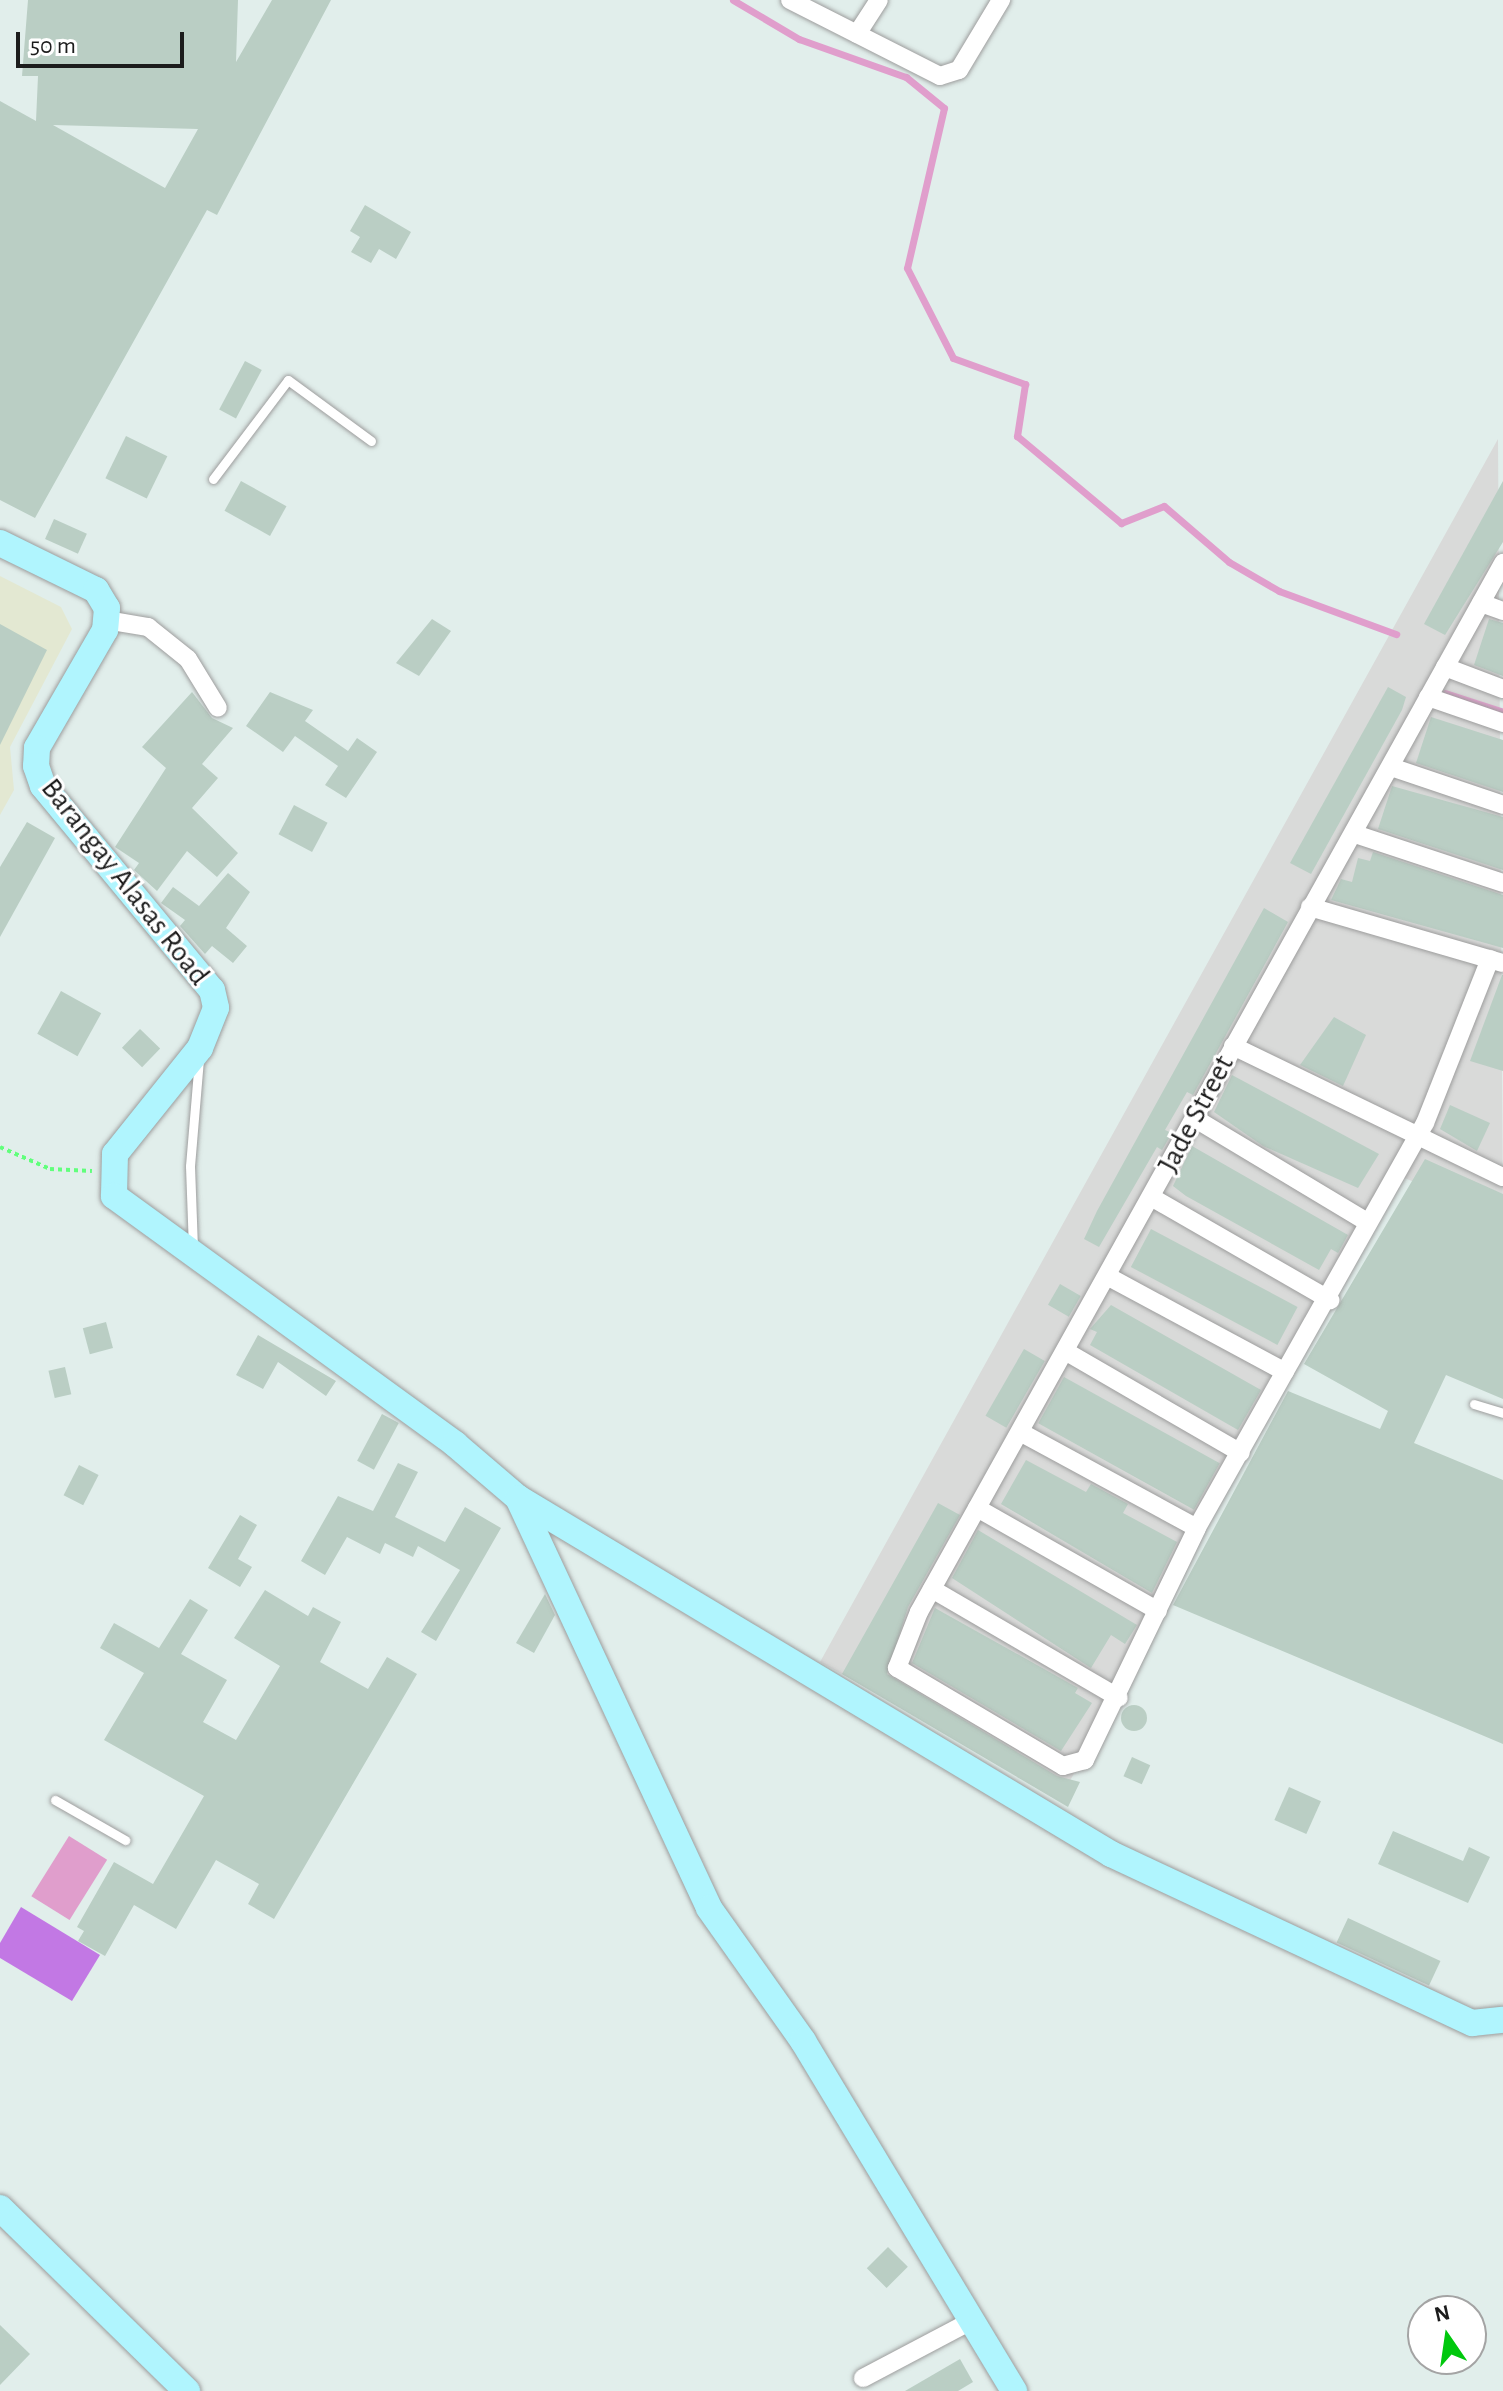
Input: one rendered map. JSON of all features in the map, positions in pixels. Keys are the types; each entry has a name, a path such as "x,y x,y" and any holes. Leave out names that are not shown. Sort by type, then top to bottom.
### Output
{"street":[{"path":"790,0 950,76 1001,0"},
{"path":"857,34 879,0"},
{"path":"0,543 96,590 106,620 134,621 158,635 188,659 218,708"},
{"name":"Jade Street","path":"1119,1698 1085,1760 1069,1767 897,1668 932,1589 1310,907 1355,834 1503,563"},
{"path":"1481,603 1503,611"},
{"name":"Barangay Alasas Road","path":"106,620 37,748 36,766 43,786 212,990 215,1022 200,1048 115,1154 115,1174"},
{"path":"1445,667 1503,689"},
{"path":"1428,697 1503,723"},
{"path":"1391,767 1503,805"},
{"path":"1355,834 1503,883"},
{"path":"932,1589 1119,1698 1197,1528 1285,1372 1330,1300 1367,1222 1420,1133 1496,961 1310,907"},
{"path":"1233,1046 1502,1174"},
{"path":"1194,1118 1367,1222"},
{"path":"115,1174 114,1196 518,1498 1111,1854 1472,2023 1503,2020"},
{"path":"1151,1197 1330,1300"},
{"path":"1107,1276 1285,1372"},
{"path":"1065,1351 1241,1453"},
{"path":"1020,1432 1197,1528"},
{"path":"518,1498 709,1908 803,2041 1014,2391"},
{"path":"977,1508 1158,1611"},
{"path":"0,2208 187,2391"},
{"path":"863,2378 971,2321"}],"lane":[{"path":"213,479 288,380 371,441"},
{"path":"193,1254 190,1166 200,1048"},
{"path":"1474,1404 1503,1413"},
{"path":"55,1800 125,1840"}],"path":[{"path":"0,1147 50,1169 115,1174"}],"shaded area":[{"path":"1498,439 1503,1221 1391,1172 1062,1796 820,1662"},
{"path":"0,576 61,607 72,629 10,747 14,790 0,815"},
{"path":"69,1836 107,1860 70,1920 31,1896"},
{"path":"21,1907 100,1955 72,2001 0,1958 0,1943"}],"building":[{"path":"28,0 238,0 236,62 272,0 331,0 217,215 207,210 35,518 0,500 0,101 36,121 38,76 22,76","holes":["53,125 198,129 165,188"]},
{"path":"365,205 411,232 396,259 379,249 371,263 351,252 360,237 350,231"},
{"path":"245,361 262,370 236,418 219,410"},
{"path":"126,436 167,456 147,498 105,478"},
{"path":"241,481 286,506 270,536 225,511"},
{"path":"1503,481 1503,542 1445,635 1424,624"},
{"path":"54,519 87,534 78,554 45,539"},
{"path":"432,619 451,631 419,676 396,663"},
{"path":"1489,619 1503,623 1503,676 1474,665"},
{"path":"0,624 47,650 0,745"},
{"path":"1388,687 1406,697 1402,710 1311,874 1290,863"},
{"path":"192,692 212,718 233,728 202,764 218,778 192,808 238,853 217,877 187,851 157,891 134,870 139,863 115,847 166,768 142,747"},
{"path":"270,692 313,710 305,721 348,751 357,738 377,752 346,798 325,785 338,766 295,736 283,752 246,726"},
{"path":"1431,717 1503,740 1503,792 1416,763"},
{"path":"1392,786 1503,817 1503,870 1378,829"},
{"path":"294,805 328,823 312,852 279,834"},
{"path":"27,822 55,838 0,937 0,867"},
{"path":"1373,852 1503,895 1503,948 1331,900 1341,879 1352,882 1358,858 1370,861"},
{"path":"228,873 250,892 226,928 247,946 233,963 212,946 205,954 180,926 185,920 161,903 173,887 199,906"},
{"path":"1264,908 1288,922 1193,1095 1187,1092 1165,1130 1172,1133 1162,1150 1157,1147 1099,1247 1084,1239 1097,1211"},
{"path":"1503,975 1503,1071 1470,1061"},
{"path":"61,991 101,1013 77,1056 37,1034"},
{"path":"1334,1017 1366,1035 1343,1086 1300,1065"},
{"path":"140,1029 160,1048 142,1067 122,1048"},
{"path":"1232,1075 1379,1154 1358,1188 1263,1146 1214,1112"},
{"path":"1450,1105 1490,1123 1477,1151 1440,1129"},
{"path":"1192,1146 1348,1235 1338,1253 1331,1249 1319,1270 1186,1196 1173,1186"},
{"path":"1425,1159 1503,1194 1503,1399 1446,1375 1414,1443 1503,1480 1503,1744 1173,1605 1288,1391 1380,1429 1388,1411 1304,1364"},
{"path":"1151,1229 1298,1307 1277,1345 1131,1267"},
{"path":"1060,1284 1081,1296 1069,1317 1048,1305"},
{"path":"1111,1305 1261,1390 1238,1430 1090,1345 1097,1332 1090,1329"},
{"path":"106,1322 113,1348 90,1354 83,1328"},
{"path":"258,1335 336,1381 326,1396 278,1362 263,1389 236,1375"},
{"path":"1024,1349 1045,1361 1006,1428 986,1416"},
{"path":"65,1367 71,1394 55,1398 48,1371"},
{"path":"1064,1377 1220,1463 1194,1510 1038,1423"},
{"path":"382,1414 399,1423 374,1470 357,1461"},
{"path":"1026,1460 1086,1492 1091,1484 1128,1504 1123,1513 1177,1542 1152,1593 1001,1504"},
{"path":"398,1463 418,1472 395,1517 445,1542 465,1507 501,1528 436,1641 421,1632 460,1570 418,1546 413,1557 385,1543 380,1554 347,1537 325,1575 301,1561 338,1496 373,1511"},
{"path":"79,1465 99,1475 83,1505 64,1495"},
{"path":"938,1503 960,1515 908,1607 887,1674 1057,1776 1080,1782 1068,1807 842,1674"},
{"path":"240,1515 257,1525 238,1559 252,1567 240,1587 208,1568"},
{"path":"978,1530 1137,1625 1125,1644 1111,1635 1091,1668 952,1578"},
{"path":"265,1590 308,1616 313,1607 341,1622 320,1662 368,1689 387,1657 417,1674 274,1919 248,1904 259,1884 216,1860 176,1929 134,1905 105,1956 78,1941 84,1931 77,1927 114,1862 153,1884 204,1796 104,1740 144,1673 100,1648 114,1623 159,1648 190,1599 208,1610 181,1654 227,1680 203,1722 236,1740 280,1666 234,1638"},
{"path":"545,1594 555,1615 534,1653 516,1643"},
{"path":"935,1608 1078,1688 1075,1693 1092,1703 1061,1751 912,1663"},
{"path":"1134,1705 1143,1709 1147,1718 1143,1727 1134,1731 1125,1727 1121,1718 1125,1709"},
{"path":"1132,1757 1150,1765 1142,1784 1123,1776"},
{"path":"1289,1787 1321,1801 1306,1834 1274,1820"},
{"path":"1393,1831 1463,1861 1469,1847 1490,1857 1468,1903 1378,1864"},
{"path":"1348,1918 1440,1961 1429,1986 1337,1942"},
{"path":"888,2247 908,2267 887,2288 867,2268"},
{"path":"0,2325 30,2354 0,2385"},
{"path":"960,2359 973,2382 958,2391 905,2391"}],"waterway":[{"path":"733,0 799,39 906,77 944,108 907,268 953,358 1025,384 1017,436 1121,523 1164,506 1229,562 1279,591 1396,634"},
{"path":"1445,693 1503,712"}]}
